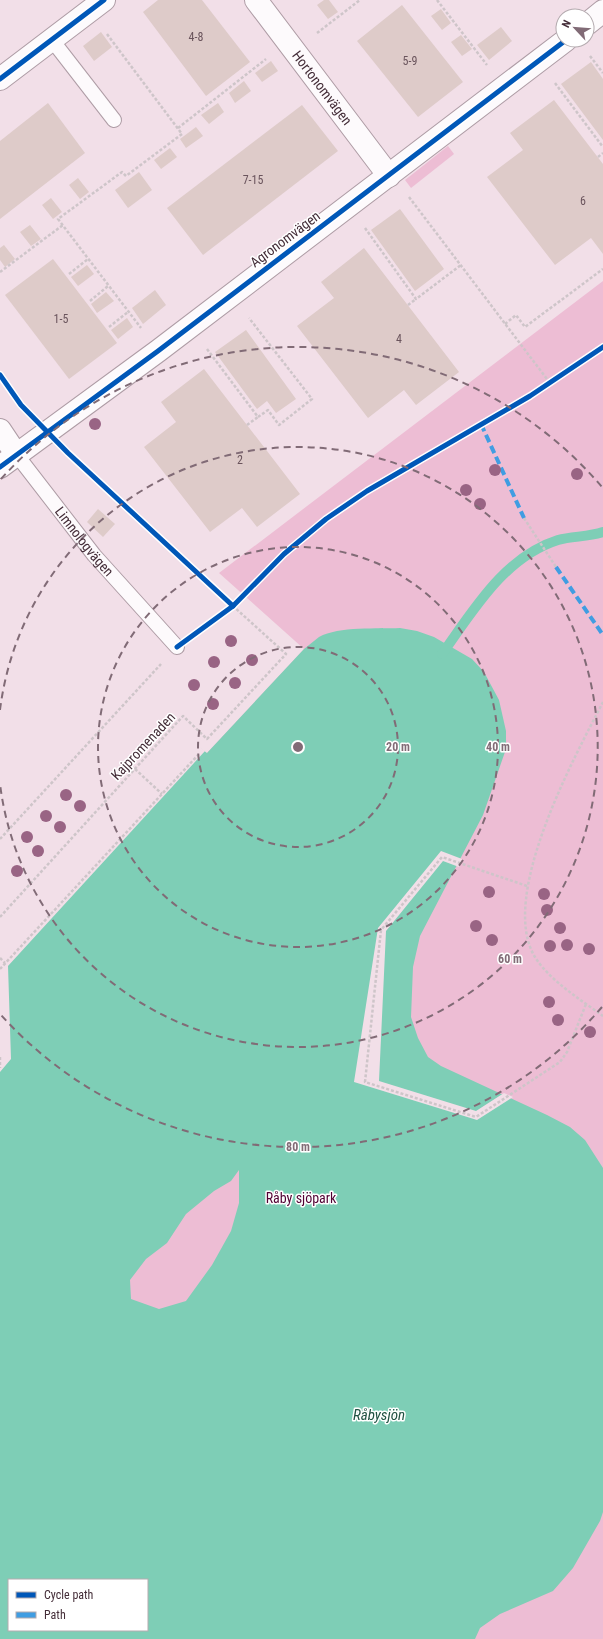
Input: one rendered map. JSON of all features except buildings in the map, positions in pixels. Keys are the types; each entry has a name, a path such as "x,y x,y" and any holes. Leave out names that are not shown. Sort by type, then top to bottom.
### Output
{"street":[{"path":"0,79 104,0"},
{"name":"Hortonomvägen","path":"256,0 389,176"},
{"path":"595,18 603,11"},
{"name":"Agronomvägen","path":"8,461 158,351 555,48"},
{"name":"Limnologvägen","path":"0,430 8,461"}],"lane":[{"path":"52,40 114,120"},
{"name":"Limnologvägen","path":"8,461 177,647"}],"path":[{"path":"178,128 291,46 360,0"},
{"path":"437,0 504,87"},
{"path":"590,56 603,73"},
{"path":"555,83 603,148"},
{"path":"598,157 603,153"},
{"path":"389,176 408,196 550,383"},
{"path":"58,219 158,351"},
{"path":"0,272 63,225"},
{"path":"364,228 416,299"},
{"path":"69,274 88,259"},
{"path":"408,305 461,265"},
{"path":"505,324 516,315 525,327 603,269"},
{"path":"90,301 108,286"},
{"path":"109,327 128,312"},
{"path":"248,317 312,399 279,425 268,410 248,426"},
{"path":"206,348 258,417"},
{"path":"545,386 556,379"},
{"path":"524,518 556,567"},
{"path":"226,610 235,604 227,600"},
{"path":"0,839 177,647"},
{"path":"603,702 546,825 527,886 525,924 527,937 534,955 548,973 603,1016"},
{"path":"0,969 198,755"},
{"path":"135,769 162,794"},
{"path":"527,886 442,857 381,930 365,1082 476,1117 514,1094 560,1062 567,1052 586,1004"},
{"path":"0,958 5,963"},
{"path":"0,1057 0,1068"}],"green space":[{"path":"448,146 454,154 411,188 405,180"},
{"name":"Råbysjön","path":"603,281 603,1639 0,1639 0,962 207,753 304,649 219,573"}],"water":[{"name":"Råbysjön","path":"400,628 417,631 434,637 472,659 484,672 499,700 506,731 506,749 483,815 420,936 413,967 411,1017 418,1038 428,1057 441,1066 570,1127 585,1140 603,1168 603,1512 600,1521 573,1568 553,1591 500,1614 480,1628 475,1639 0,1639 0,962 199,747 207,753 304,649 319,637 327,633 359,629","holes":["239,1170 239,1203 231,1231 212,1265 186,1301 159,1309 131,1299 130,1280 146,1259 167,1243 186,1214 214,1191 231,1181"]}],"pier":[{"path":"198,745 205,751 8,966 11,1059 0,1072 0,959"},
{"path":"441,851 462,859 459,867 443,861 386,931 379,1081 476,1111 504,1093 513,1097 477,1120 354,1082 378,928"}],"waterway":[{"path":"442,654 491,587 521,559 539,548 558,540 603,532"}],"marked path":[{"path":"481,424 524,518"},
{"path":"556,567 603,635"}],"cycle path":[{"path":"0,79 104,0"},
{"path":"0,467 158,351 556,48"},
{"path":"177,647 233,606 284,554 326,519 367,491 530,396 603,347"},
{"path":"0,375 21,405 68,453 233,606"}],"park label":[{"name":"Råby sjöpark","path":"301,1198"}]}
